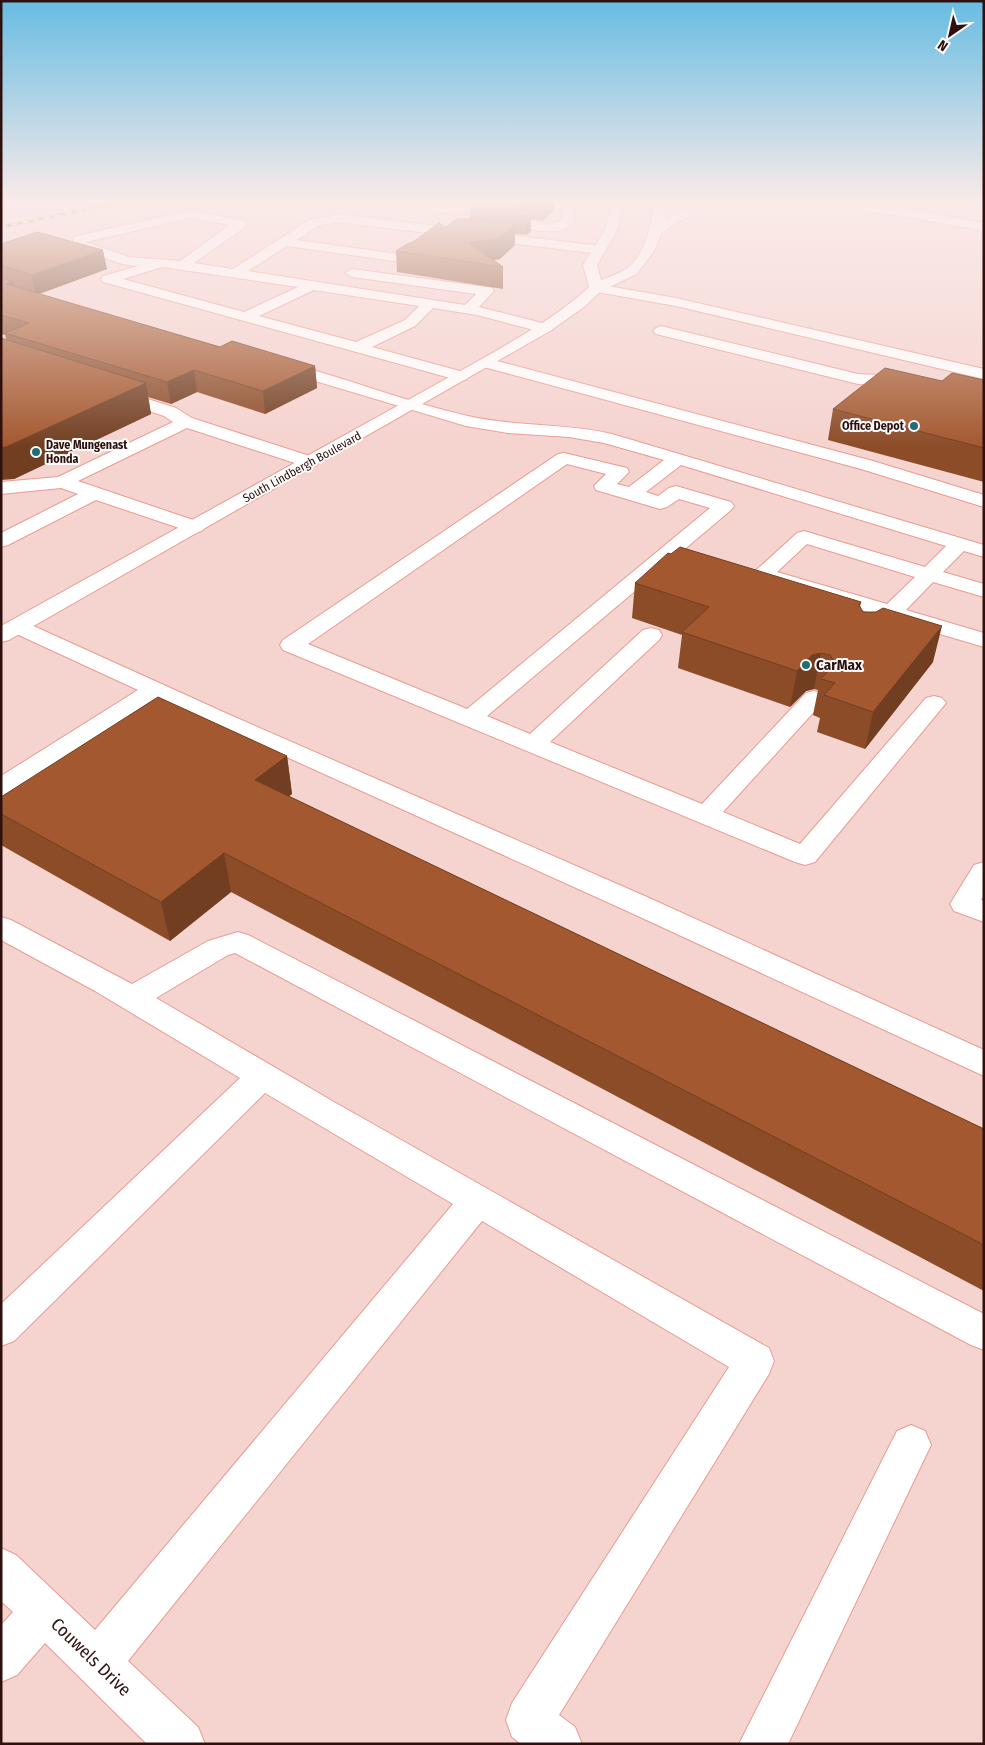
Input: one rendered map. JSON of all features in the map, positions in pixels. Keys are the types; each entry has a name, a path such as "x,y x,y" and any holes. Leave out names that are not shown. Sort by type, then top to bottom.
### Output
{"main road":[{"path":"124,283 461,376"},
{"path":"302,283 468,310 545,328"},
{"path":"432,283 487,291 468,310"},
{"path":"595,283 596,288 642,295 854,381 921,395"},
{"name":"South Lindbergh Boulevard","path":"10,630 545,328 579,304 596,288 606,283"},
{"path":"244,317 312,285"},
{"path":"357,348 410,323 429,304"},
{"path":"661,330 731,331 984,374"},
{"path":"265,361 466,422 508,428 569,432 606,438 984,551"},
{"path":"486,362 867,465 984,500"},
{"path":"96,388 170,412 186,422 310,462"},
{"path":"1,488 62,482 186,422"},
{"path":"469,719 724,506 676,492 660,503 603,486 620,472 564,458 291,645 469,719 705,816 805,856 934,703"},
{"path":"632,494 678,458"},
{"path":"62,482 195,527"},
{"path":"1,541 94,493"},
{"path":"984,591 804,537 762,574 891,614 984,640"},
{"path":"864,640 960,544"},
{"path":"10,630 155,689 637,904 984,1064"},
{"path":"533,745 651,635"},
{"path":"1,788 155,689"},
{"path":"705,816 814,698"},
{"path":"984,871 964,904 984,912"},
{"path":"1,927 132,998 262,1076 754,1361 529,1720 558,1744"},
{"path":"132,998 218,948 238,942 984,1332"},
{"path":"1,1329 262,1076"},
{"path":"97,1664 477,1201"},
{"path":"763,1744 911,1445"},
{"name":"Couwels Drive","path":"1,1570 181,1744"},
{"path":"1,1659 44,1611"}],"building":[{"path":"1,283 8,283 6,284 220,347 232,341 315,366 263,391 194,370 167,382 5,333 29,323 1,315"},
{"path":"1,338 146,383 6,447 1,447"},
{"path":"885,368 942,381 952,373 984,380 984,448 833,409"},
{"path":"680,547 861,602 859,605 863,612 876,612 883,608 942,626 873,712 824,695 835,683 821,679 835,663 830,655 821,653 812,655 797,671 682,632 709,607 635,583 668,553 671,554"},
{"path":"158,697 287,756 255,780 984,1129 984,1245 224,853 161,902 1,814 1,797"}],"place":[{"name":"Office Depot","path":"914,426"},
{"name":"Dave Mungenast Honda","path":"36,452"},
{"name":"CarMax","path":"806,665"}]}
